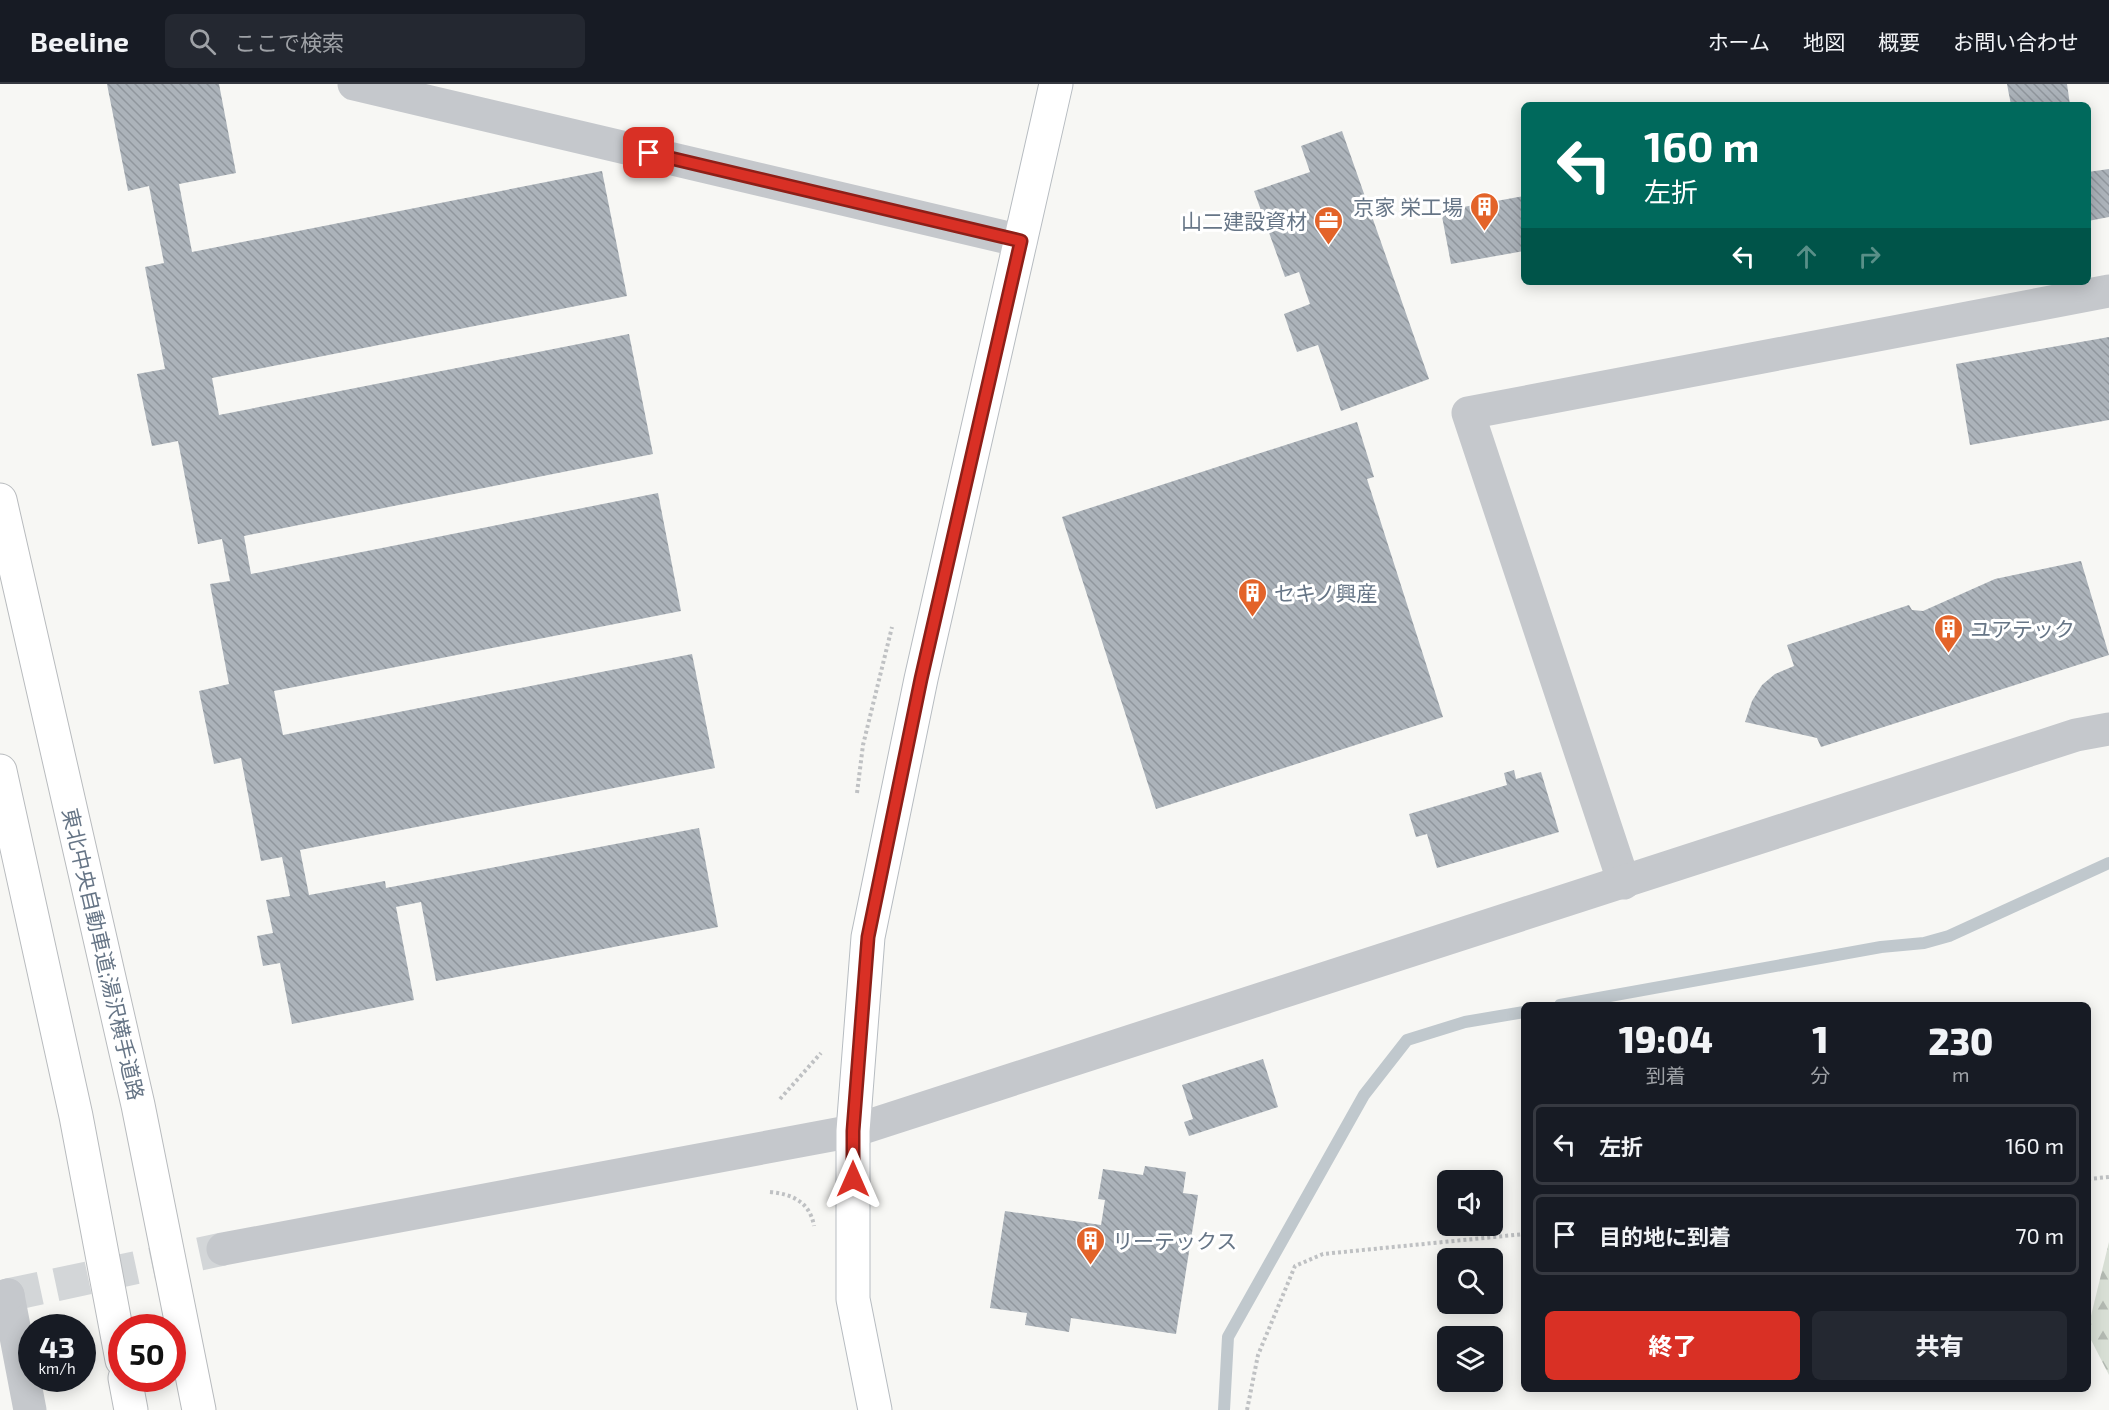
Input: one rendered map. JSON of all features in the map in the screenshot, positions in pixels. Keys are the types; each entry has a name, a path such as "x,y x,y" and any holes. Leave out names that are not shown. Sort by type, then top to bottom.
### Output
{"main road":[{"path":"874,1410 853,1299 853,1131 868,937 921,679 1056,84"},
{"name":"東北中央自動車道;湯沢横手道路","path":"0,500 138,1105 199,1410"},
{"path":"0,771 76,1116 113,1314"},
{"path":"128,1392 131,1410"}],"street":[{"path":"354,84 1021,241"},
{"path":"1624,883 1468,413 2109,291"},
{"path":"223,1249 853,1131 2076,735 2109,729"},
{"path":"4,1296 30,1410"}],"path":[{"path":"2091,1179 2109,1177"},
{"path":"1247,1410 1258,1355 1295,1266 1323,1254 1521,1234"}],"green space":[{"path":"2109,1242 2109,1375 2091,1340 2091,1316"}],"building":[{"path":"107,84 219,84 236,173 179,184 192,252 602,171 627,296 212,378 219,415 629,334 653,454 244,536 251,574 658,493 681,611 274,691 283,735 692,654 715,768 300,850 309,895 385,881 386,888 699,828 718,927 436,981 421,902 396,907 414,1000 292,1024 280,963 263,966 257,936 273,933 266,900 290,896 282,857 261,861 241,758 214,764 199,691 229,684 210,584 230,581 222,539 198,544 178,441 152,446 137,374 165,369 145,267 164,263 149,186 128,191"},
{"path":"2007,84 2067,84 2070,102 2010,102"},
{"name":"山二建設資材","path":"1342,131 1429,379 1341,411 1318,345 1297,352 1284,314 1310,304 1299,272 1285,277 1254,191 1310,172 1301,146"},
{"path":"2109,169 2109,217 2091,220 2091,172"},
{"name":"京家 栄工場","path":"1521,197 1521,252 1451,264 1441,211"},
{"path":"2109,337 2109,420 1970,445 1956,364"},
{"name":"セキノ興産","path":"1357,422 1374,477 1367,479 1443,717 1156,809 1062,517"},
{"name":"ユアテック","path":"2081,561 2109,655 1821,747 1817,738 1745,722 1752,701 1762,685 1775,674 1794,666 1787,645 1909,605 1912,610 1923,611 1995,579"},
{"path":"1514,770 1516,779 1541,772 1559,832 1437,868 1427,834 1416,837 1409,814 1507,785 1504,773"},
{"path":"1263,1059 1278,1107 1189,1136 1184,1122 1193,1119 1182,1085"},
{"name":"リーテックス","path":"1145,1166 1186,1172 1183,1193 1198,1195 1176,1334 1071,1318 1069,1332 1025,1325 1027,1313 990,1308 1005,1211 1101,1225 1105,1200 1098,1199 1103,1169 1143,1175"}],"waterway":[{"path":"1577,1002 1881,947 1924,943 1949,936 2109,863"},
{"path":"1224,1410 1228,1337 1364,1095 1407,1040 1465,1022 1521,1013"}],"tunnel":[{"path":"8,1295 223,1249"}],"place":[{"name":"京家 栄工場","path":"1484,232"},
{"name":"山二建設資材","path":"1328,246"},
{"name":"セキノ興産","path":"1253,618"},
{"name":"ユアテック","path":"1949,654"},
{"name":"リーテックス","path":"1091,1266"}],"route":[{"path":"649,153 1021,241 921,679 868,937 853,1131 853,1179"}]}
